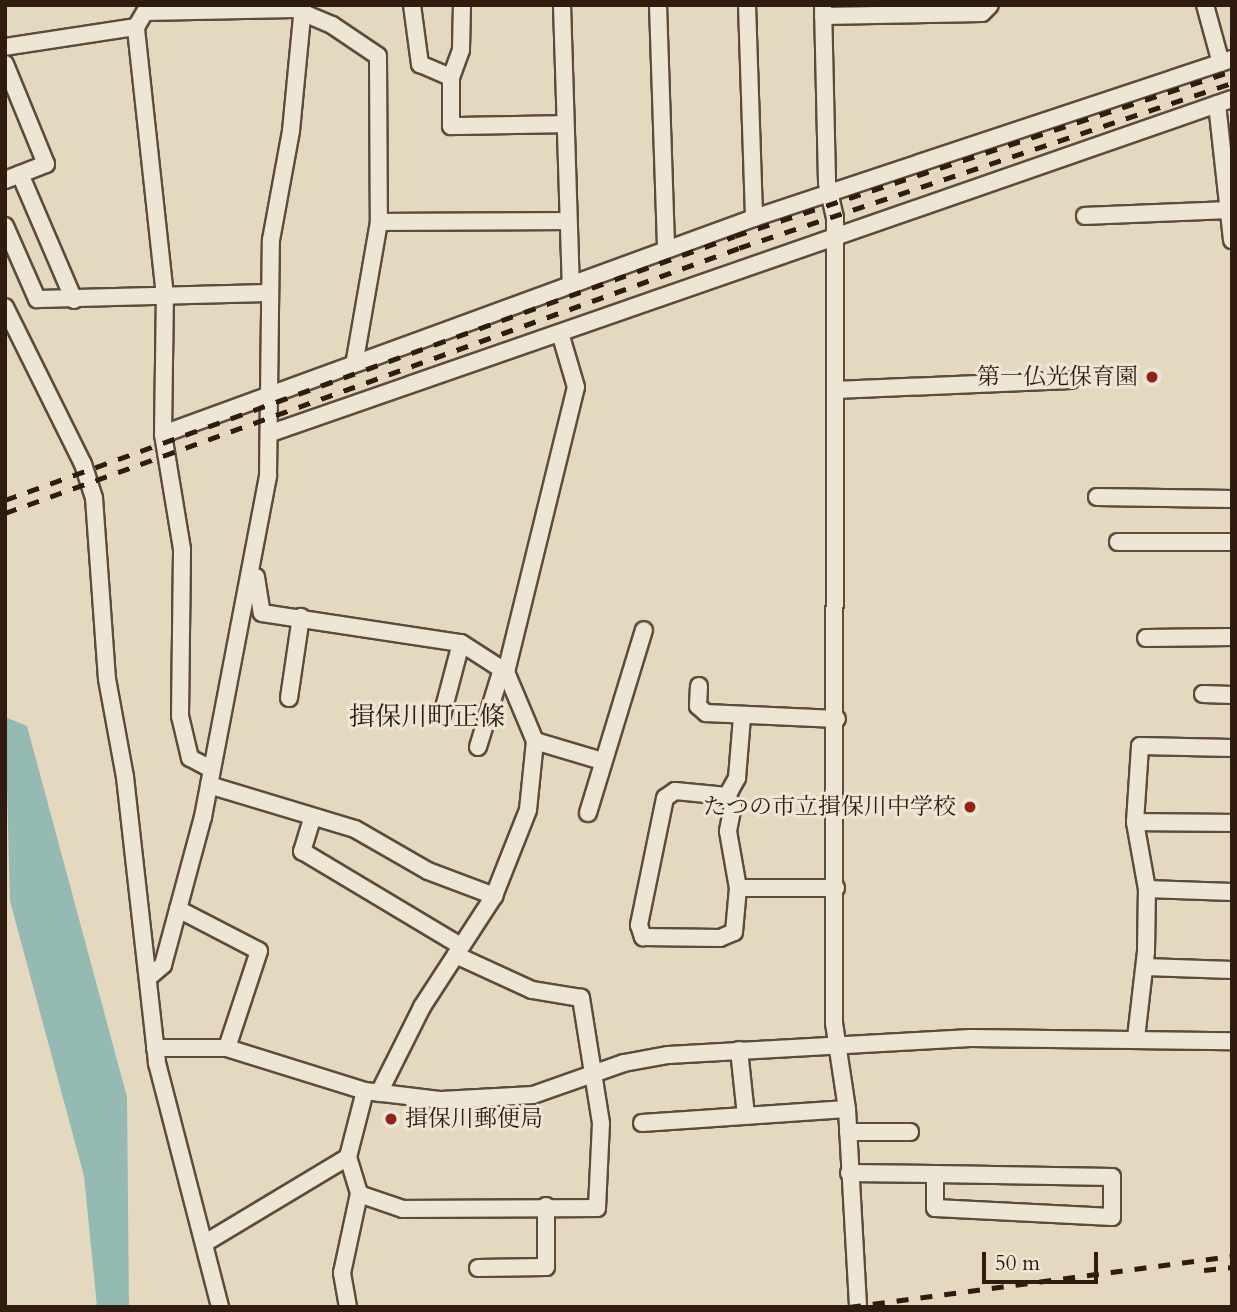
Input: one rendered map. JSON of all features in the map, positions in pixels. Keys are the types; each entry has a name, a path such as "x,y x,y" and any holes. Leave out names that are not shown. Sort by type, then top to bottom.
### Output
{"street":[{"path":"412,5 420,64 451,78"},
{"path":"462,5 460,50 451,78 451,126 564,124"},
{"path":"562,5 571,284"},
{"path":"658,5 666,249"},
{"path":"747,5 754,218"},
{"path":"858,1307 847,1108 836,1044 834,232 829,192 823,11 982,13 990,5"},
{"path":"163,433 271,395 355,360 754,218 1226,61 1205,5"},
{"path":"148,978 163,965 178,909 210,777 252,565 271,433 269,293 303,10"},
{"path":"355,360 379,222 378,56 332,25 303,10 145,12 136,27 164,296 163,433 182,549 180,716 190,758 210,777 312,819 355,829 428,871 494,896"},
{"path":"5,47 136,27"},
{"path":"5,64 46,164 13,177 74,300"},
{"path":"271,433 560,333 834,232 1224,102 1228,210 1232,240"},
{"path":"1085,216 1228,210"},
{"path":"379,222 568,221"},
{"path":"5,226 37,299 269,293"},
{"path":"5,307 83,464 94,498 106,667 155,1048 219,1301"},
{"path":"478,747 504,671 576,387 560,333"},
{"path":"835,390 1071,380"},
{"path":"1097,497 1232,499"},
{"path":"1118,542 1232,542"},
{"path":"252,565 262,613 461,643 504,671 536,741 528,810 494,896 372,1092 348,1157 359,1194 342,1273 348,1307"},
{"path":"289,698 301,617"},
{"path":"588,813 601,761 644,630"},
{"path":"1146,638 1232,637"},
{"path":"442,715 461,643"},
{"path":"699,686 698,706 706,713 742,717 836,719"},
{"path":"1203,694 1232,695"},
{"path":"727,796 737,778 742,717"},
{"path":"536,741 601,761"},
{"path":"1136,1038 1145,967 1147,889 1135,822 1140,746 1232,748"},
{"path":"675,791 727,796 733,806 728,831 738,888 734,932 720,938 643,937 639,926 665,797 675,791"},
{"path":"312,819 302,851 459,950 531,990 581,998 601,1123 597,1208 547,1206 447,1213 403,1209 359,1194"},
{"path":"1135,822 1232,823"},
{"path":"738,888 836,888"},
{"path":"1147,889 1232,892"},
{"path":"178,909 259,951 227,1048"},
{"path":"1145,967 1232,970"},
{"path":"155,1048 227,1048 372,1092 441,1100 517,1097 593,1072 668,1055 836,1044 1136,1038 1232,1041"},
{"path":"739,1050 746,1116"},
{"path":"642,1123 847,1108"},
{"path":"848,1132 910,1132"},
{"path":"205,1243 348,1157"},
{"path":"849,1173 934,1174 1112,1177 1112,1217 935,1208 934,1174"},
{"path":"478,1269 546,1267 547,1206"}],"water":[{"path":"5,717 27,726 127,1097 129,1307 97,1307 84,1176 10,901"}],"railway":[{"path":"5,500 735,236 1232,71"},
{"path":"5,513 739,248 1232,83"},
{"path":"849,1307 1232,1256"},
{"path":"1204,1270 1232,1267"}],"place":[{"name":"第一仏光保育園","path":"1152,377"},
{"name":"たつの市立揖保川中学校","path":"970,807"},
{"name":"揖保川郵便局","path":"391,1119"}],"district":[{"name":"揖保川町正條","path":"427,717"}]}
